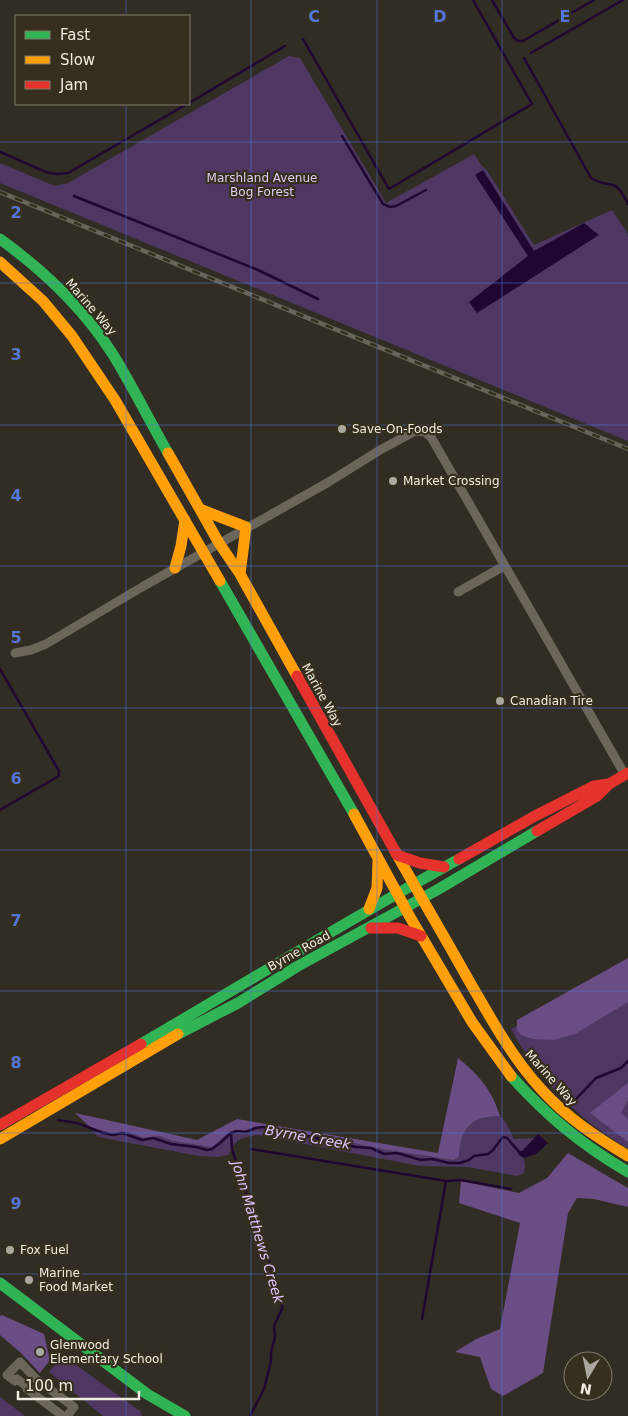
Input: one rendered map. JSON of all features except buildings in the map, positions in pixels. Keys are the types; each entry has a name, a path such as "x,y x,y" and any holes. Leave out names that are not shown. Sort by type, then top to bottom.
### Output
{"main road":[{"name":"Marine Way","path":"0,239 33,265 80,311 100,335 112,354 219,542 240,574 357,786 518,1063 565,1114 596,1137 628,1156"},
{"name":"Marine Way","path":"0,262 43,301 72,336 115,400 405,908 472,1022 505,1070 526,1094 564,1129 595,1152 628,1172"},
{"path":"202,510 246,528 240,574"},
{"path":"175,568 185,520"},
{"name":"Byrne Road","path":"0,1139 165,1041 238,1003 296,967 371,928 597,796 610,784 626,774"},
{"name":"Byrne Road","path":"0,1125 289,958 369,909 535,816 594,786 610,784"},
{"path":"397,855 420,863 444,867"},
{"path":"369,909 377,888 378,858"},
{"path":"371,928 398,928 422,936"},
{"path":"0,1284 118,1373 178,1414"},
{"path":"1,1299 13,1294"}],"street":[{"path":"15,653 31,650 46,644 219,542 327,483 380,450 415,431 425,432 431,438 626,774"},
{"path":"458,592 504,566"},
{"path":"63,1416 27,1390 29,1388 17,1379 15,1381 7,1375 20,1362 36,1379 74,1407 67,1416"}],"green space":[{"name":"Marshland Avenue Bog Forest","path":"289,56 300,58 386,203 474,154 486,169 534,245 612,210 628,234 628,441 0,183 0,163 55,186 68,183"},
{"path":"628,961 628,1149 592,1124 561,1097 534,1065 511,1029"},
{"path":"488,1116 500,1116 514,1139 535,1138 519,1155 524,1158 524,1173 517,1176 468,1167 420,1166 258,1135 247,1137 237,1142 228,1155 218,1157 199,1156 98,1137 90,1127 111,1133 128,1132 142,1138 160,1136 172,1141 204,1146 215,1145 228,1133 235,1130 248,1130 266,1126 288,1132 387,1150 454,1160 459,1156 463,1134 469,1126"},
{"path":"65,1357 140,1411 142,1416 103,1416 49,1372 61,1358"},
{"path":"0,1397 25,1416 0,1416"}],"shaded area":[{"path":"483,170 534,251 584,223 599,235 477,313 469,302 528,256 475,175"},
{"path":"628,958 628,1002 575,1034 553,1040 533,1039 521,1035 517,1030 517,1020"},
{"path":"458,1058 484,1084 493,1098 500,1116 482,1118 469,1126 462,1138 459,1156 454,1160 387,1150 288,1132 266,1126 248,1130 235,1130 228,1133 211,1147 172,1141 160,1136 143,1138 128,1132 111,1133 90,1127 75,1113 197,1140 237,1119 438,1153"},
{"path":"628,1083 628,1100 621,1113 628,1119 628,1142 590,1113"},
{"path":"538,1134 548,1143 536,1154 524,1158 519,1155 517,1151 522,1151"},
{"path":"568,1153 628,1188 628,1207 594,1199 577,1198 568,1213 543,1373 503,1396 491,1389 480,1357 455,1352 476,1339 500,1329 520,1223 459,1203 461,1181 519,1193 547,1178"},
{"path":"2,1315 44,1334 50,1360 40,1373 0,1335 0,1316"}],"waterway":[{"path":"303,39 389,189 532,104 473,0"},
{"path":"492,0 514,38 518,41 523,41 594,0"},
{"path":"531,53 623,0"},
{"path":"190,102 285,46"},
{"path":"524,58 591,178 598,182 615,186 628,204"},
{"path":"0,152 46,172 56,174 68,173 185,105"},
{"path":"342,136 383,204 390,207 396,206 426,190"},
{"path":"74,196 258,270 318,299"},
{"path":"0,669 59,771 59,776 0,810"},
{"name":"Byrne Creek","path":"575,1100 596,1078 621,1068 628,1061"},
{"name":"Byrne Creek","path":"58,1120 77,1123 103,1133 113,1135 122,1133 142,1140 153,1138 171,1144 207,1150 212,1149 231,1133 237,1131 246,1132 264,1127 288,1134 298,1134 356,1147 371,1148 384,1154 397,1153 421,1160 432,1159 449,1163 460,1163 474,1156 488,1154 503,1137 507,1138 520,1153"},
{"name":"John Matthews Creek","path":"231,1133 232,1149 282,1301 282,1309 274,1326 275,1337 264,1389 250,1416"},
{"path":"251,1149 446,1181 461,1180 511,1189"},
{"path":"422,1319 446,1181"}],"railway":[{"path":"0,192 628,449"}],"traffic: fast":[{"path":"0,239 47,277 75,305 101,336 168,453"},
{"path":"220,581 354,814"},
{"path":"178,1034 238,1003 298,966 437,890 537,831"},
{"path":"141,1044 339,927 459,859"},
{"path":"511,1076 566,1129 595,1151 628,1172"},
{"path":"0,1283 147,1394 185,1416"}],"traffic: slow":[{"path":"0,262 43,301 72,336 115,400 220,581"},
{"path":"168,453 219,543 240,574 297,676"},
{"path":"202,510 246,527 240,574"},
{"path":"175,568 185,520"},
{"path":"354,814 410,917 472,1022 511,1076"},
{"path":"395,851 484,1008 520,1063 541,1089 561,1109 593,1134 628,1156"},
{"path":"369,909 377,888 378,861"},
{"path":"0,1139 178,1034"}],"traffic: jam":[{"path":"297,676 395,851"},
{"path":"537,831 597,796 609,784 628,773"},
{"path":"459,859 535,816 594,786 609,784"},
{"path":"397,855 420,863 444,867"},
{"path":"371,928 398,928 421,936"},
{"path":"0,1125 141,1044"}],"place":[{"name":"Save-On-Foods","path":"342,429"},
{"name":"Market Crossing","path":"393,481"},
{"name":"Canadian Tire","path":"500,701"},
{"name":"Fox Fuel","path":"10,1250"},
{"name":"Marine Food Market","path":"29,1280"},
{"name":"Glenwood Elementary School","path":"40,1352"}]}
